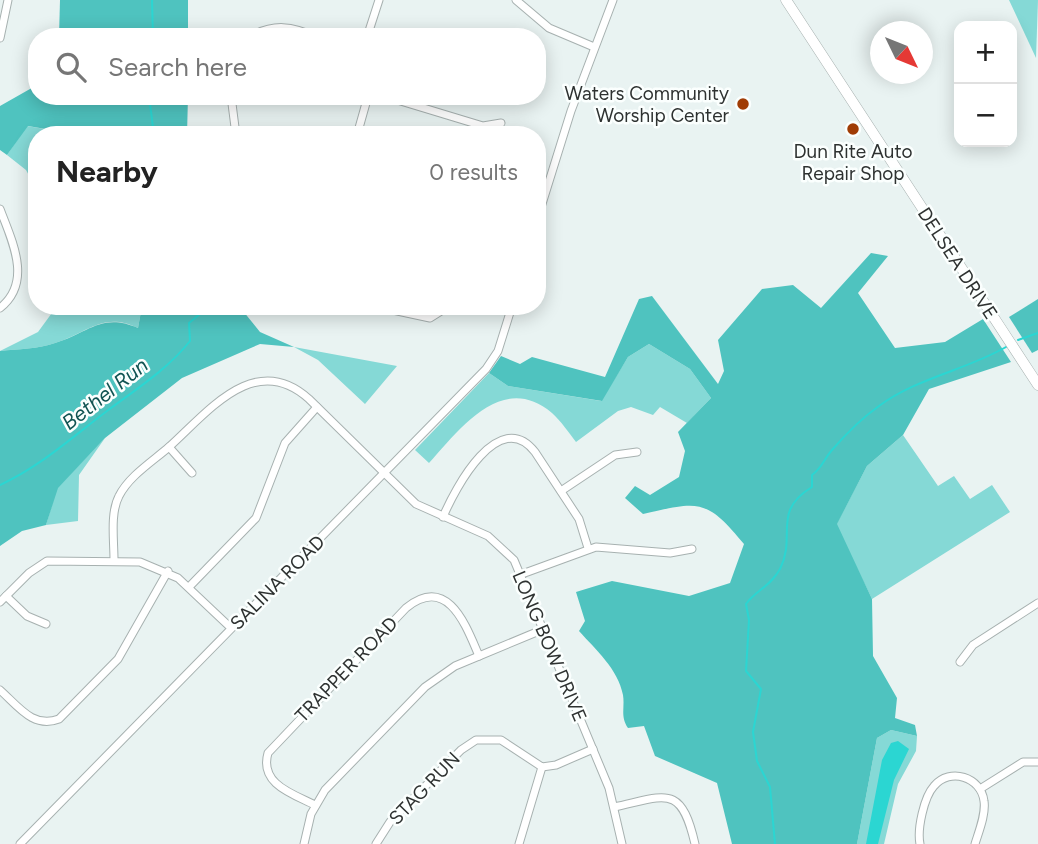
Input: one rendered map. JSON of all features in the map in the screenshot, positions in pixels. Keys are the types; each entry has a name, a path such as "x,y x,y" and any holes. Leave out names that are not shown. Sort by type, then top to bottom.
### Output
{"main road":[{"name":"DELSEA DRIVE","path":"786,0 1038,385"}],"street":[{"path":"0,38 8,0"},
{"path":"370,28 379,0"},
{"path":"516,0 549,28 594,47"},
{"path":"546,193 594,47 613,0"},
{"path":"231,105 235,126"},
{"path":"360,126 365,105"},
{"path":"414,105 483,126 501,123"},
{"path":"0,209 19,271 12,296 0,307"},
{"path":"416,315 430,318 435,315"},
{"name":"SALINA ROAD","path":"20,844 491,364 509,315"},
{"name":"LONG BOW DRIVE","path":"114,560 115,513 119,496 127,484 227,394 254,382 269,381 293,387 416,504 494,539 509,553 522,574 593,749 614,807 622,844"},
{"path":"189,587 256,518 285,443 317,408"},
{"path":"443,517 461,480 490,447 503,439 514,438 528,444 561,491 579,519 588,548"},
{"path":"169,447 192,473"},
{"path":"561,491 615,454 637,452"},
{"path":"522,574 588,548 615,546 670,553 692,549"},
{"path":"46,624 3,599 29,573 47,561 114,560 147,563 167,571 189,587 231,628"},
{"path":"0,690 34,720 49,723 60,719 124,651 167,571"},
{"name":"TRAPPER ROAD","path":"315,805 274,782 267,770 268,753 406,608 427,598 452,605 462,616 479,656"},
{"path":"960,662 973,645 1038,603"},
{"path":"304,844 315,805 330,785 425,687 455,666 544,629"},
{"name":"STAG RUN","path":"376,844 390,822 461,750 476,740 502,740 542,766"},
{"path":"519,844 542,766 556,765 593,749"},
{"path":"980,789 1023,762 1037,762"},
{"path":"920,844 920,830 934,785 943,778 957,776 971,780 980,789 984,807 975,844"},
{"path":"614,807 657,797 673,799 687,812 695,844"}],"shaded area":[{"path":"60,0 188,0 188,28 59,28"},
{"path":"1009,0 1038,0 1036,58"},
{"path":"28,90 28,105 188,105 187,126 28,126 7,155 0,150 0,106"},
{"path":"27,126 28,126 28,174 7,155"},
{"path":"871,253 888,256 858,293 895,348 945,342 983,319 1011,362 929,389 903,435 867,466 837,524 872,599 873,656 897,698 895,718 915,725 917,736 891,730 877,738 857,844 732,844 717,783 655,756 644,726 628,728 623,716 623,695 616,677 606,660 579,631 585,621 576,592 612,581 689,596 730,583 744,544 720,518 700,507 690,506 643,514 625,498 635,486 650,495 679,477 685,451 678,432 711,398 690,369 649,344 628,357 602,401 508,386 489,373 501,356 520,364 532,357 605,377 639,299 652,296 718,384 724,371 718,340 762,289 793,285 821,308"},
{"path":"1038,299 1038,350 1032,353 1009,317"},
{"path":"50,315 140,315 138,328 126,323 105,323 48,345 0,351 38,332"},
{"path":"140,315 246,315 260,332 294,347 260,344 182,378 105,438 58,488 46,525 22,531 0,546 0,351 48,345 105,323 114,322 138,328"},
{"path":"649,344 690,369 711,398 687,423 660,407 653,415 631,407 618,411 576,442 552,413 534,402 516,398 499,401 468,421 429,463 415,450 489,373 508,386 601,401 628,357"},
{"path":"294,347 397,366 365,404 318,360"},
{"path":"903,435 938,486 954,476 970,499 992,485 1010,512 872,599 836,525 867,466"},
{"path":"105,438 79,475 78,521 46,525 57,488"},
{"path":"891,730 917,736 916,751 898,784 884,844 857,844 877,738"},
{"path":"898,741 909,749 894,780 878,844 866,844 882,760 891,743"}],"waterway":[{"name":"Bethel Run","path":"152,0 153,28"},
{"name":"Bethel Run","path":"150,105 153,126"},
{"name":"Bethel Run","path":"0,485 42,460 161,370 190,341 189,323 199,315"},
{"path":"1018,340 1038,333"},
{"path":"775,844 770,787 757,761 753,732 761,689 746,671 749,620 746,604 780,569 785,557 788,515 792,506 812,487 812,475 848,433 894,396 1006,347"}],"place":[{"name":"Waters Community Worship Center","path":"743,104"},
{"name":"Dun Rite Auto Repair Shop","path":"853,129"}]}
